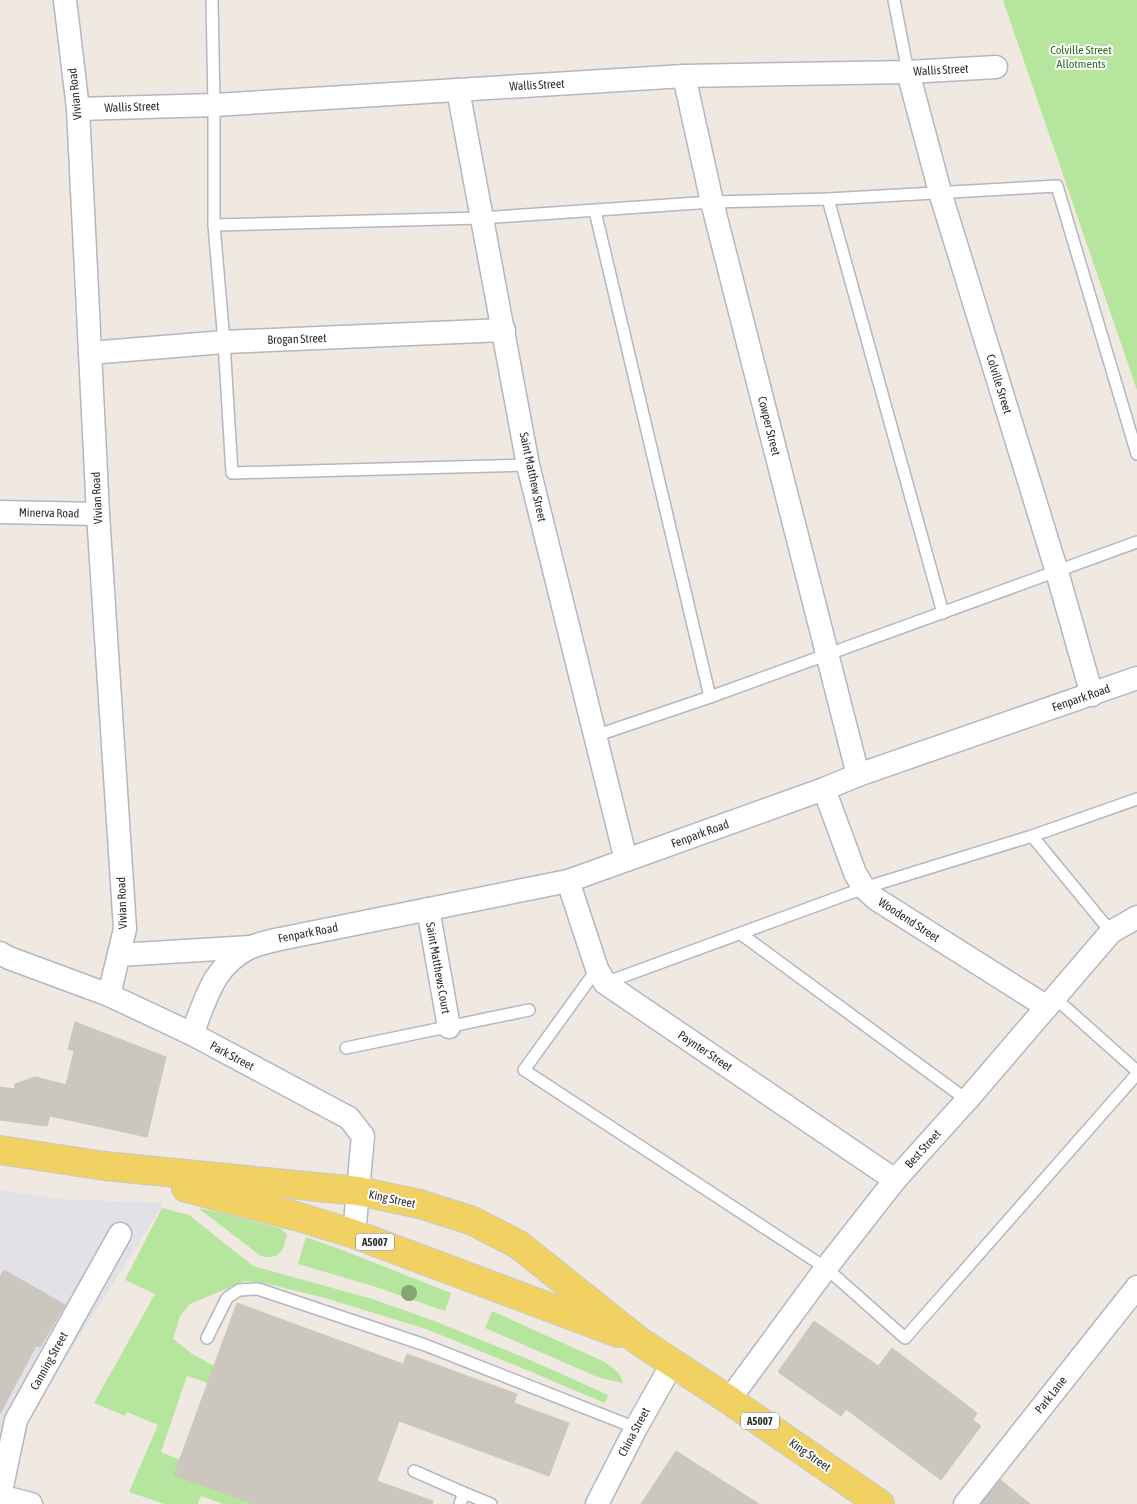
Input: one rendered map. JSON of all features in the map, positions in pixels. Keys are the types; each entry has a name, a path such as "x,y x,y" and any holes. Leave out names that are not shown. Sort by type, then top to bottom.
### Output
{"main road":[{"name":"King Street","path":"0,1150 105,1166 358,1191 420,1204 473,1221 520,1245 638,1341 673,1362 880,1504"},
{"name":"King Street","path":"105,1166 299,1217 354,1234 638,1341"}],"street":[{"name":"Vivian Road","path":"65,0 78,109 98,514 125,929 109,995"},
{"name":"Wallis Street","path":"78,109 214,105 684,76 908,72 996,67"},
{"name":"Colville Street","path":"908,72 940,192 1057,572 1092,695"},
{"name":"Cowper Street","path":"684,76 712,202 858,775"},
{"name":"Saint Matthew Street","path":"458,90 528,465 626,860"},
{"name":"Brogan Street","path":"90,354 224,342 504,330"},
{"name":"Minerva Road","path":"0,512 98,514"},
{"name":"Fenpark Road","path":"119,955 251,947 275,940 568,881 858,775 1137,678"},
{"name":"Woodend Street","path":"824,789 855,873 864,888 876,899 1051,1002"},
{"path":"568,881 601,976"},
{"name":"Saint Matthews Court","path":"428,910 449,1027"},
{"name":"Best Street","path":"729,1400 826,1268 895,1180 967,1100 1110,932 1137,918"},
{"name":"Fenpark Road","path":"192,1034 212,983 222,968 235,956 251,947"},
{"name":"Park Street","path":"0,953 109,995 192,1034 348,1118 363,1136 354,1234"},
{"name":"Paynter Street","path":"601,976 895,1180"},
{"name":"Canning Street","path":"0,1496 16,1420 120,1234"},
{"name":"Park Lane","path":"965,1504 1137,1287"},
{"name":"China Street","path":"597,1504 673,1362"},
{"path":"0,1496 31,1504"}],"lane":[{"path":"212,0 214,225 224,342 232,473 528,465"},
{"path":"894,0 908,72"},
{"path":"214,225 481,218 712,202 1057,186 1137,454"},
{"path":"828,198 942,613"},
{"path":"596,211 710,697"},
{"path":"595,736 710,697 1137,542"},
{"path":"1051,1002 1137,1072 905,1338 826,1268 524,1070 601,976 741,934 864,888 1032,836 1137,800"},
{"path":"1032,836 1110,932"},
{"path":"741,934 967,1100"},
{"name":"Saint Matthews Court","path":"346,1048 529,1010"},
{"path":"207,1338 227,1298 239,1290 258,1289 425,1345 636,1428"},
{"path":"414,1471 462,1499 491,1504"}],"shaded area":[{"path":"0,1190 59,1199 164,1203 28,1418 0,1504"}],"green space":[{"name":"Colville Street Allotments","path":"1003,0 1137,0 1137,390"},
{"path":"162,1208 189,1215 253,1266 372,1299 432,1320 528,1359 608,1395 605,1403 426,1329 325,1298 264,1283 245,1281 190,1304 180,1316 173,1339 191,1353 214,1366 208,1383 187,1376 161,1452 180,1460 174,1475 253,1504 224,1504 201,1496 198,1504 165,1504 129,1492 158,1425 127,1412 125,1416 94,1403 155,1294 125,1280"},
{"path":"198,1208 282,1229 287,1235 284,1246 280,1253 273,1257 261,1256"},
{"path":"306,1237 451,1293 445,1311 376,1287 298,1264"},
{"path":"492,1311 605,1362 619,1374 623,1383 600,1378 485,1328"}],"building":[{"path":"75,1022 166,1057 147,1137 50,1116 59,1083 66,1085 74,1051 68,1049"},
{"path":"35,1077 59,1083 47,1126 15,1122 15,1084"},
{"path":"0,1087 15,1089 15,1122 0,1120"},
{"path":"4,1270 65,1305 40,1347 36,1346 0,1414 0,1277"},
{"path":"237,1303 403,1364 407,1354 517,1394 514,1403 569,1423 549,1476 399,1421 377,1481 433,1501 432,1504 253,1504 174,1475"},
{"path":"814,1321 878,1366 841,1416 778,1372"},
{"path":"892,1348 977,1413 973,1420 981,1426 941,1480 846,1409"},
{"path":"676,1451 759,1504 641,1504"},
{"path":"997,1477 1030,1504 977,1504"}]}
